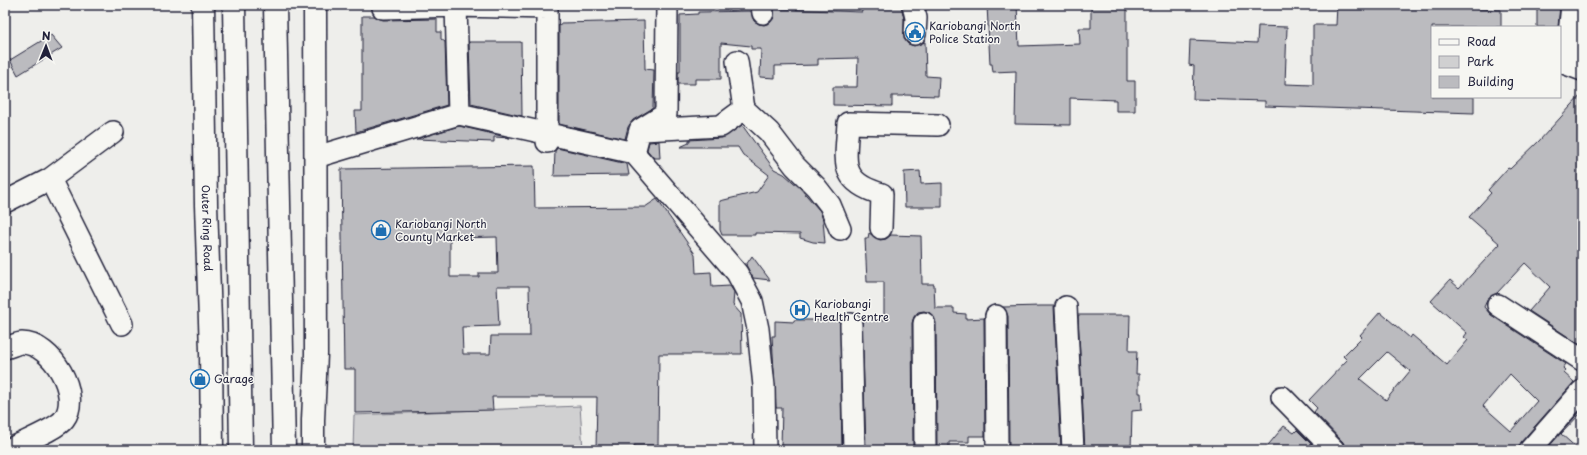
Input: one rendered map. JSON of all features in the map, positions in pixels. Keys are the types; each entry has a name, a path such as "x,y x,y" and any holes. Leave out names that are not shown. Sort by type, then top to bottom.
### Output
{"main road":[{"name":"Outer Ring Road","path":"203,5 212,450"},
{"path":"234,5 241,450"},
{"path":"275,5 284,450"},
{"path":"314,450 313,420 316,354 315,5"}],"street":[{"path":"456,5 459,114"},
{"path":"383,8 456,5 547,7 546,142"},
{"path":"634,153 640,130 666,114 667,5"},
{"path":"913,5 916,18 915,34"},
{"path":"1572,5 1566,64 1582,70"},
{"path":"737,61 744,109 769,132 795,166 816,187 830,205 840,229"},
{"path":"640,130 721,126 744,109"},
{"path":"316,157 459,114 634,153 737,273 752,301 758,329 764,386 765,450"},
{"path":"882,228 882,194 867,190 852,179 846,161 848,123 938,125"},
{"path":"5,202 50,179 113,132"},
{"path":"50,179 122,324"},
{"path":"1498,305 1582,360"},
{"path":"1066,307 1073,450"},
{"path":"996,316 997,450"},
{"path":"924,323 925,450"},
{"path":"851,324 854,450"},
{"path":"5,348 22,343 36,346 52,359 65,380 71,399 69,411 60,424 8,450"},
{"path":"1530,450 1582,391"},
{"path":"1282,397 1334,450"}],"green space":[{"path":"580,406 583,450 353,450 354,415"}],"building":[{"path":"774,5 780,5 780,9 862,12 861,5 901,5 904,19 904,39 908,44 914,46 925,42 926,76 939,77 938,96 892,96 892,106 833,105 833,87 857,87 858,58 818,59 818,65 775,66 775,78 760,77 761,49 751,49 751,46 721,43 721,79 695,79 695,84 678,84 678,72 680,72 680,15 698,14 698,12 751,11 754,21 764,25 770,23 774,18"},
{"path":"987,5 1017,5 1019,46 1080,44 1079,28 1091,28 1091,5 1127,5 1127,81 1135,81 1135,111 1116,111 1116,100 1070,98 1070,125 1015,124 1016,71 993,72 992,64 990,64"},
{"path":"1337,5 1476,5 1476,9 1501,10 1501,26 1431,26 1431,98 1474,98 1474,113 1265,106 1265,101 1193,99 1194,66 1189,65 1190,40 1257,43 1258,26 1287,27 1285,84 1313,85 1313,25 1336,25"},
{"path":"1537,6 1560,6 1558,26 1537,26"},
{"path":"362,16 374,16 383,20 437,19 437,32 441,32 441,39 445,42 447,105 356,132 355,111 362,111"},
{"path":"644,21 645,69 654,70 653,108 633,120 628,127 625,139 559,124 559,25 561,25 561,23"},
{"path":"51,35 62,48 18,75 10,60"},
{"path":"469,42 521,42 522,116 471,104"},
{"path":"1582,94 1582,346 1529,311 1550,287 1525,263 1497,293 1488,298 1484,307 1491,315 1566,364 1563,368 1566,371 1564,373 1574,382 1521,442 1518,450 1346,450 1343,442 1314,412 1317,408 1309,400 1347,360 1343,356 1362,337 1360,335 1380,312 1410,338 1412,335 1447,365 1468,340 1464,337 1467,333 1431,301 1450,280 1459,288 1500,244 1469,217 1491,193 1488,190 1508,168 1510,169 1539,141","holes":["1387,352 1410,371 1386,400 1360,379","1510,374 1537,401 1511,431 1483,406"]},
{"path":"742,125 774,169 784,174 800,188 820,211 823,220 825,243 813,242 800,238 800,234 755,233 755,235 722,235 720,230 720,201 757,192 769,175 743,155 738,147 680,147 689,143 689,140 722,138"},
{"path":"459,126 510,138 494,137 494,142 416,139"},
{"path":"659,141 660,158 654,158 647,150 649,142"},
{"path":"557,148 627,164 629,175 554,176 555,151"},
{"path":"534,166 535,208 645,207 657,199 695,254 696,273 711,272 712,287 730,286 734,292 733,305 741,314 742,354 659,354 658,445 634,445 634,450 596,450 597,397 492,397 493,410 355,413 355,369 344,369 341,169","holes":["497,237 498,273 479,273 479,277 450,277 450,238","497,286 529,286 530,336 491,336 490,354 463,354 462,327 499,326"]},
{"path":"920,171 921,184 942,183 942,207 905,207 904,172"},
{"path":"869,233 880,240 886,239 891,235 921,236 922,284 934,284 935,308 954,308 954,313 966,314 966,319 984,318 985,436 969,436 969,442 949,442 949,450 937,450 936,323 934,317 930,313 924,311 918,312 912,323 913,450 866,450 862,320 884,320 884,282 867,282 865,238 868,238"},
{"path":"752,256 770,280 753,278 746,265"},
{"path":"1054,306 1061,450 1014,450 1013,448 1009,448 1008,316 1003,307"},
{"path":"1078,315 1130,315 1129,351 1137,351 1136,374 1139,374 1139,393 1141,393 1142,410 1132,411 1131,450 1085,450"},
{"path":"794,320 840,320 842,450 785,450 785,446 781,446 782,408 776,408 772,336 775,336 775,321 794,322"},
{"path":"1582,409 1582,412 1561,434 1579,450 1546,450"},
{"path":"1284,426 1294,433 1297,430 1311,444 1306,450 1264,450"}],"place":[{"name":"Kariobangi North Police Station","path":"915,32"},
{"name":"Kariobangi North County Market","path":"381,230"},
{"name":"Kariobangi Health Centre","path":"800,310"},
{"name":"Garage","path":"200,379"}]}
